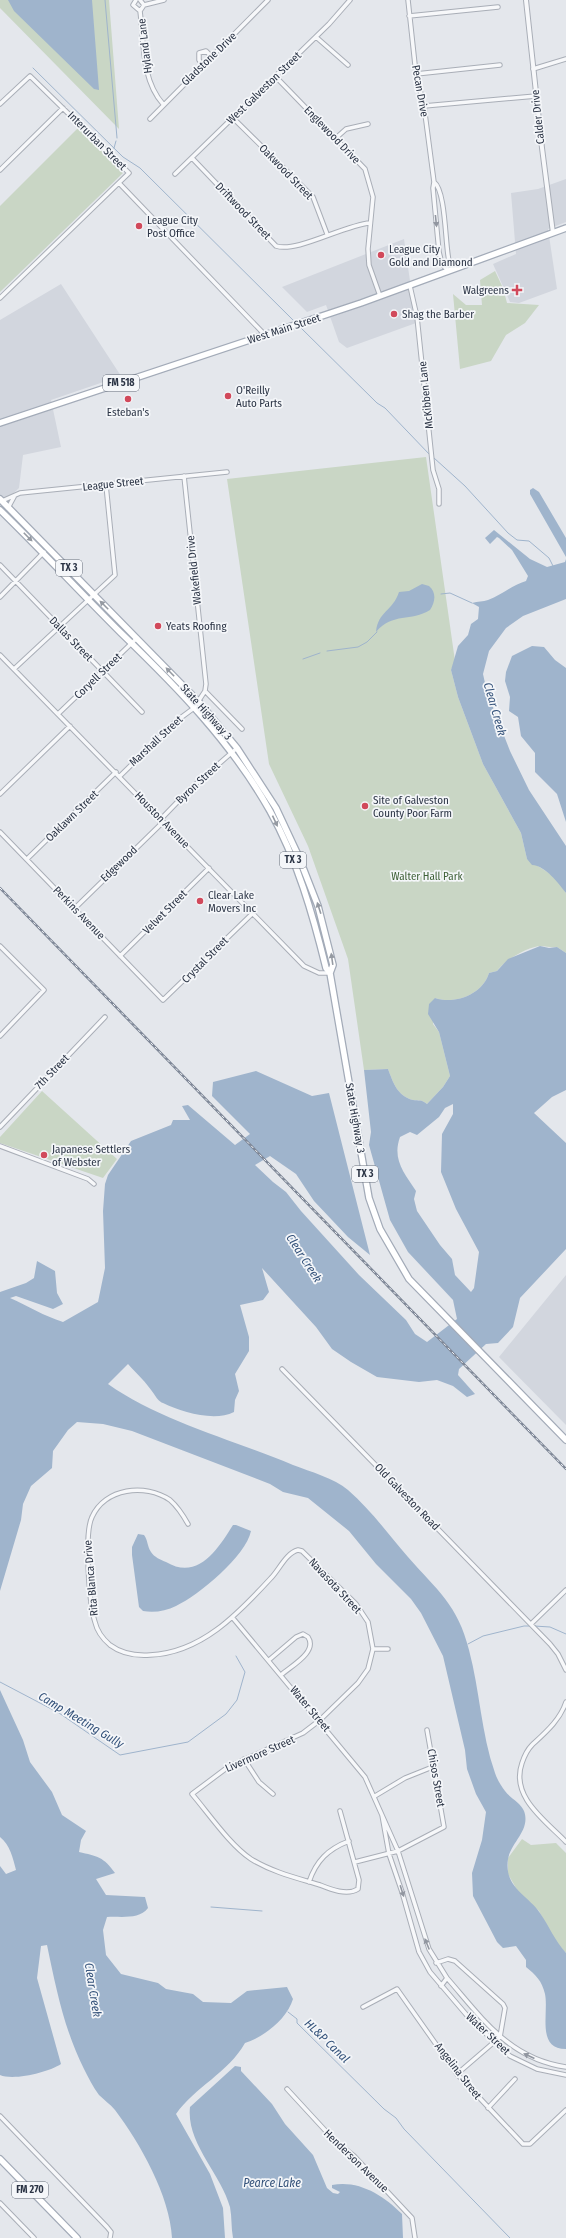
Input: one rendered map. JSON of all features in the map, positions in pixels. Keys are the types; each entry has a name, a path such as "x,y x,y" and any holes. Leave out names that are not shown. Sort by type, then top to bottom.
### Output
{"main road":[{"name":"West Main Street","path":"0,423 410,286 448,269 566,228"},
{"name":"State Highway 3","path":"1,500 199,702 238,748 276,808 298,855 318,906 329,946 333,965 330,972 336,1010 369,1198 380,1230 409,1279 566,1440"},
{"name":"State Highway 3","path":"1,512 43,552 132,643 194,708 232,752 270,811 292,858 311,909 326,968 330,972"},
{"name":"FM 270","path":"0,2159 77,2238"}],"street":[{"path":"136,0 133,6 140,11"},
{"path":"140,0 144,5"},
{"name":"Hyland Lane","path":"163,104 152,89 147,76 140,11 144,5 164,0"},
{"name":"Gladstone Drive","path":"150,119 163,104 268,0"},
{"name":"West Galveston Street","path":"175,174 316,37 350,0"},
{"name":"Pecan Drive","path":"408,0 416,74 424,106 434,182 439,252 442,264 448,269"},
{"name":"Calder Drive","path":"527,0 536,96 553,233"},
{"path":"409,16 498,6"},
{"path":"316,37 348,65"},
{"path":"203,65 199,60 199,53 206,51 212,56"},
{"path":"533,68 566,59"},
{"path":"416,74 500,65"},
{"name":"Interurban Street","path":"0,104 30,76 128,173 119,183 265,335"},
{"name":"Englewood Drive","path":"275,76 365,169 373,197 370,223 369,265 380,296"},
{"path":"424,106 536,96"},
{"path":"0,170 63,108"},
{"name":"Oakwood Street","path":"233,118 313,197 327,234"},
{"path":"336,138 346,129 368,124"},
{"name":"Driftwood Street","path":"192,158 276,246 293,246 327,234 370,223"},
{"name":"Pecan Drive","path":"434,182 438,186 441,198 449,261 448,269"},
{"path":"0,298 119,183"},
{"name":"McKibben Lane","path":"410,286 417,317 432,463 439,489 439,504"},
{"name":"League Street","path":"1,500 14,497 20,493 227,472"},
{"name":"Wakefield Drive","path":"184,476 206,684 205,691 194,708"},
{"path":"14,669 88,598 112,578 115,571 106,485"},
{"path":"8,508 14,497"},
{"path":"0,597 48,547"},
{"name":"Dallas Street","path":"0,565 142,712"},
{"name":"Coryell Street","path":"58,714 137,638"},
{"name":"Houston Avenue","path":"0,655 120,776 304,966 318,973 330,972"},
{"path":"205,691 242,729"},
{"name":"Marshall Street","path":"120,776 175,722 194,708"},
{"path":"0,794 70,726"},
{"name":"Byron Street","path":"161,819 189,790 238,748"},
{"name":"Oaklawn Street","path":"27,860 116,772"},
{"name":"Edgewood","path":"74,909 160,825 161,819"},
{"name":"Perkins Avenue","path":"0,832 157,994"},
{"name":"Velvet Street","path":"120,956 209,868"},
{"name":"Crystal Street","path":"157,994 163,1000 253,913"},
{"path":"0,946 44,990 1,1034"},
{"name":"7th Street","path":"0,1127 105,1017"},
{"path":"0,1146 88,1179 94,1184"},
{"name":"Old Galveston Road","path":"282,1369 531,1624 558,1654 566,1670"},
{"name":"Rita Blanca Drive","path":"188,1524 182,1512 170,1501 160,1495 141,1490 121,1492 110,1497 96,1509 89,1525 87,1539 93,1611 97,1628 109,1644 120,1651 142,1655 161,1654 181,1650 205,1638 232,1617 275,1574 291,1554 298,1550"},
{"name":"Navasota Street","path":"298,1550 305,1553 356,1604 368,1622 373,1649"},
{"path":"531,1624 566,1590"},
{"name":"Water Street","path":"232,1617 356,1764 380,1806 398,1851 424,1937 436,1963 447,1978 509,2045 531,2058 566,2067"},
{"path":"269,1660 300,1635 308,1637 311,1644 309,1651 281,1675"},
{"path":"373,1649 388,1649"},
{"name":"Livermore Street","path":"309,1882 268,1868 250,1858 192,1794 216,1774 244,1759 288,1742 320,1720 358,1683 368,1669 373,1649"},
{"path":"566,1702 557,1720 526,1753 519,1774 521,1788 526,1800 566,1842"},
{"name":"Chisos Street","path":"398,1851 444,1827 427,1730"},
{"path":"244,1759 259,1782 273,1794"},
{"path":"375,1796 410,1775 434,1766"},
{"name":"Water Street","path":"380,1806 389,1854 402,1892 419,1952 430,1972 441,1986 495,2043 524,2064 542,2071 566,2075"},
{"path":"340,1811 349,1841 355,1862 359,1880 358,1889 351,1891 340,1891 309,1882 319,1860 338,1845 349,1841"},
{"path":"355,1862 398,1851"},
{"path":"436,1963 448,1959 455,1961 503,2004 504,2016 500,2037 495,2043 457,2074"},
{"path":"441,1986 447,1978"},
{"name":"Angelina Street","path":"363,2007 397,1989 457,2074 523,2144 527,2145 566,2110"},
{"path":"488,2108 515,2079"},
{"name":"Henderson Avenue","path":"287,2089 334,2140 354,2156 412,2218 415,2238"},
{"path":"0,2116 107,2227 111,2232 110,2238"},
{"path":"0,2203 34,2238"}],"shaded area":[{"path":"566,179 566,222 548,229 557,289 519,303 510,302 493,264 516,254 511,193 538,189"},
{"path":"404,239 416,323 347,348 339,342 326,305 307,312 282,287"},
{"path":"61,284 121,376 51,400 61,447 23,455 19,488 0,506 0,320"},
{"path":"566,1275 566,1425 499,1357"}],"green space":[{"path":"0,0 109,0 119,129 0,8"},
{"path":"79,127 123,173 0,292 0,206"},
{"path":"495,271 503,288 507,303 539,305 525,323 506,335 491,361 460,369 453,294 466,305 482,305 480,280"},
{"name":"Walter Hall Park","path":"426,457 455,661 451,670 458,697 483,764 521,833 527,859 555,877 566,893 566,953 557,947 541,946 530,948 510,959 497,971 489,973 481,987 475,992 459,999 443,1000 435,998 433,1024 439,1032 450,1076 443,1087 427,1104 422,1101 408,1098 399,1092 388,1069 364,1070 348,959 308,846 269,764 227,479"},
{"path":"42,1091 117,1159 103,1178 0,1143 0,1137"},
{"path":"522,1839 531,1845 556,1843 566,1853 566,1953 555,1941 539,1911 520,1895 508,1874 508,1858"}],"water":[{"path":"8,0 92,0 99,90 94,89 14,11"},
{"path":"533,488 539,492 566,538 566,557 530,494 530,490"},
{"path":"494,530 530,559 547,567 565,562 566,559 566,599 523,616 506,628 489,651 483,674 487,692 510,751 529,790 566,846 566,893 547,872 542,868 532,865 527,859 521,833 483,764 458,697 451,670 458,646 468,635 471,624 478,619 479,607 472,603 486,601 493,598 526,581 528,576 512,550 499,538 497,537 490,544 485,538"},
{"path":"422,584 429,586 434,595 434,601 430,610 416,616 396,619 382,626 376,632 377,625 399,592 409,591"},
{"path":"532,646 544,647 555,660 566,668 566,822 557,794 535,772 535,753 521,736 518,717 509,711 510,697 505,681 506,672 512,656"},
{"name":"Clear Creek","path":"540,946 549,948 557,947 566,953 566,1090 552,1097 534,1113 566,1143 566,1249 520,1298 513,1327 498,1343 486,1344 459,1369 458,1375 475,1394 467,1397 453,1386 437,1380 419,1382 377,1377 351,1362 332,1349 316,1327 262,1268 269,1292 263,1300 240,1305 249,1337 249,1351 235,1374 239,1391 235,1400 234,1412 226,1415 208,1416 179,1410 158,1399 128,1364 108,1384 128,1397 174,1419 336,1482 348,1490 372,1514 437,1589 453,1610 464,1634 473,1665 490,1758 495,1773 505,1791 523,1808 524,1811 525,1824 523,1830 508,1859 509,1877 518,1890 535,1906 566,1953 566,2049 557,2047 551,2043 547,2037 545,1994 540,1982 526,1967 526,1960 516,1946 503,1948 497,1942 473,1896 472,1873 482,1840 486,1812 476,1794 467,1769 465,1750 443,1656 421,1613 411,1599 376,1564 349,1531 308,1498 283,1492 270,1484 132,1431 103,1424 77,1422 68,1430 53,1451 52,1468 31,1486 23,1504 21,1520 0,1591 0,1292 26,1283 34,1278 37,1261 55,1271 57,1293 63,1304 53,1309 16,1296 10,1298 63,1322 98,1302 105,1268 103,1211 105,1184 108,1175 131,1141 171,1125 173,1120 190,1120 182,1106 188,1105 235,1145 250,1134 212,1096 213,1082 256,1071 312,1096 329,1093 370,1255 348,1237 314,1201 296,1174 270,1156 255,1165 286,1192 301,1211 359,1275 406,1320 415,1334 427,1342 457,1319 453,1300 408,1252 390,1220 369,1145 371,1132 364,1070 388,1069 399,1092 408,1098 422,1101 427,1104 443,1087 450,1076 439,1032 428,1014 429,1004 435,998 443,1000 459,999 475,992 481,987 489,973 497,971 508,959","holes":["453,1104 453,1114 442,1134 441,1172 456,1209 479,1252 474,1288 471,1292 455,1275 452,1259 440,1245 417,1211 414,1199 416,1191 400,1166 397,1152 400,1137 410,1132 417,1135 439,1117 445,1108"]},
{"path":"233,1525 251,1531 247,1541 231,1563 209,1584 186,1601 168,1609 156,1612 147,1612 143,1611 139,1607 132,1555 132,1547 138,1534 144,1535 152,1554 156,1557 177,1567 188,1568 206,1560 221,1544"},
{"name":"Clear Creek","path":"0,1690 23,1740 30,1762 52,1792 62,1815 86,1831 81,1840 79,1852 104,1860 115,1873 96,1879 106,1895 145,1897 148,1908 144,1912 129,1917 107,1917 103,1930 106,1955 121,1974 158,1983 166,1989 193,1994 203,2002 231,2003 247,1991 287,1987 293,1999 286,2013 274,2026 267,2032 245,2043 230,2063 192,2096 176,2114 210,2174 223,2208 225,2238 172,2238 166,2205 152,2171 125,2123 95,2089 77,2054 61,2008 47,1945 41,1946 37,1978 61,2064 40,2073 31,2075 6,2077 0,2075 0,1866 6,1874 16,1870 9,1848 0,1837"},
{"name":"Pearce Lake","path":"235,2066 241,2067 241,2071 272,2104 285,2124 313,2155 327,2188 333,2193 338,2194 340,2192 332,2188 332,2185 352,2185 370,2190 379,2195 402,2214 403,2238 233,2238 230,2207 226,2195 193,2133 190,2120 190,2107"}],"waterway":[{"path":"105,0 117,138"},
{"path":"33,68 123,157 140,168 295,322"},
{"path":"114,148 116,141"},
{"path":"300,327 377,403 385,408 430,455"},
{"path":"434,458 465,486 508,533 517,540 529,541 549,558 553,566"},
{"path":"441,594 450,593 472,603"},
{"path":"327,651 358,647 367,642 377,632"},
{"path":"303,659 320,653"},
{"name":"Camp Meeting Gully","path":"468,1644 483,1636 524,1626 531,1626"},
{"name":"Camp Meeting Gully","path":"534,1626 550,1627 566,1634"},
{"name":"Camp Meeting Gully","path":"0,1682 59,1713 120,1755 188,1742 226,1714 237,1700 245,1672 236,1656"},
{"name":"HL&P Canal","path":"211,1907 262,1911"},
{"name":"HL&P Canal","path":"288,2012 297,2019 297,2023 384,2109 396,2118 404,2129 510,2238"}],"railway":[{"path":"0,888 566,1469"}],"place":[{"name":"League City Post Office","path":"139,226"},
{"name":"League City Gold and Diamond","path":"381,255"},
{"name":"Walgreens","path":"517,290"},
{"name":"Shag the Barber","path":"394,314"},
{"name":"O'Reilly Auto Parts","path":"228,396"},
{"name":"Esteban's","path":"128,399"},
{"name":"Yeats Roofing","path":"158,626"},
{"name":"Site of Galveston County Poor Farm","path":"365,806"},
{"name":"Clear Lake Movers Inc","path":"200,901"},
{"name":"Japanese Settlers of Webster","path":"44,1155"}]}
